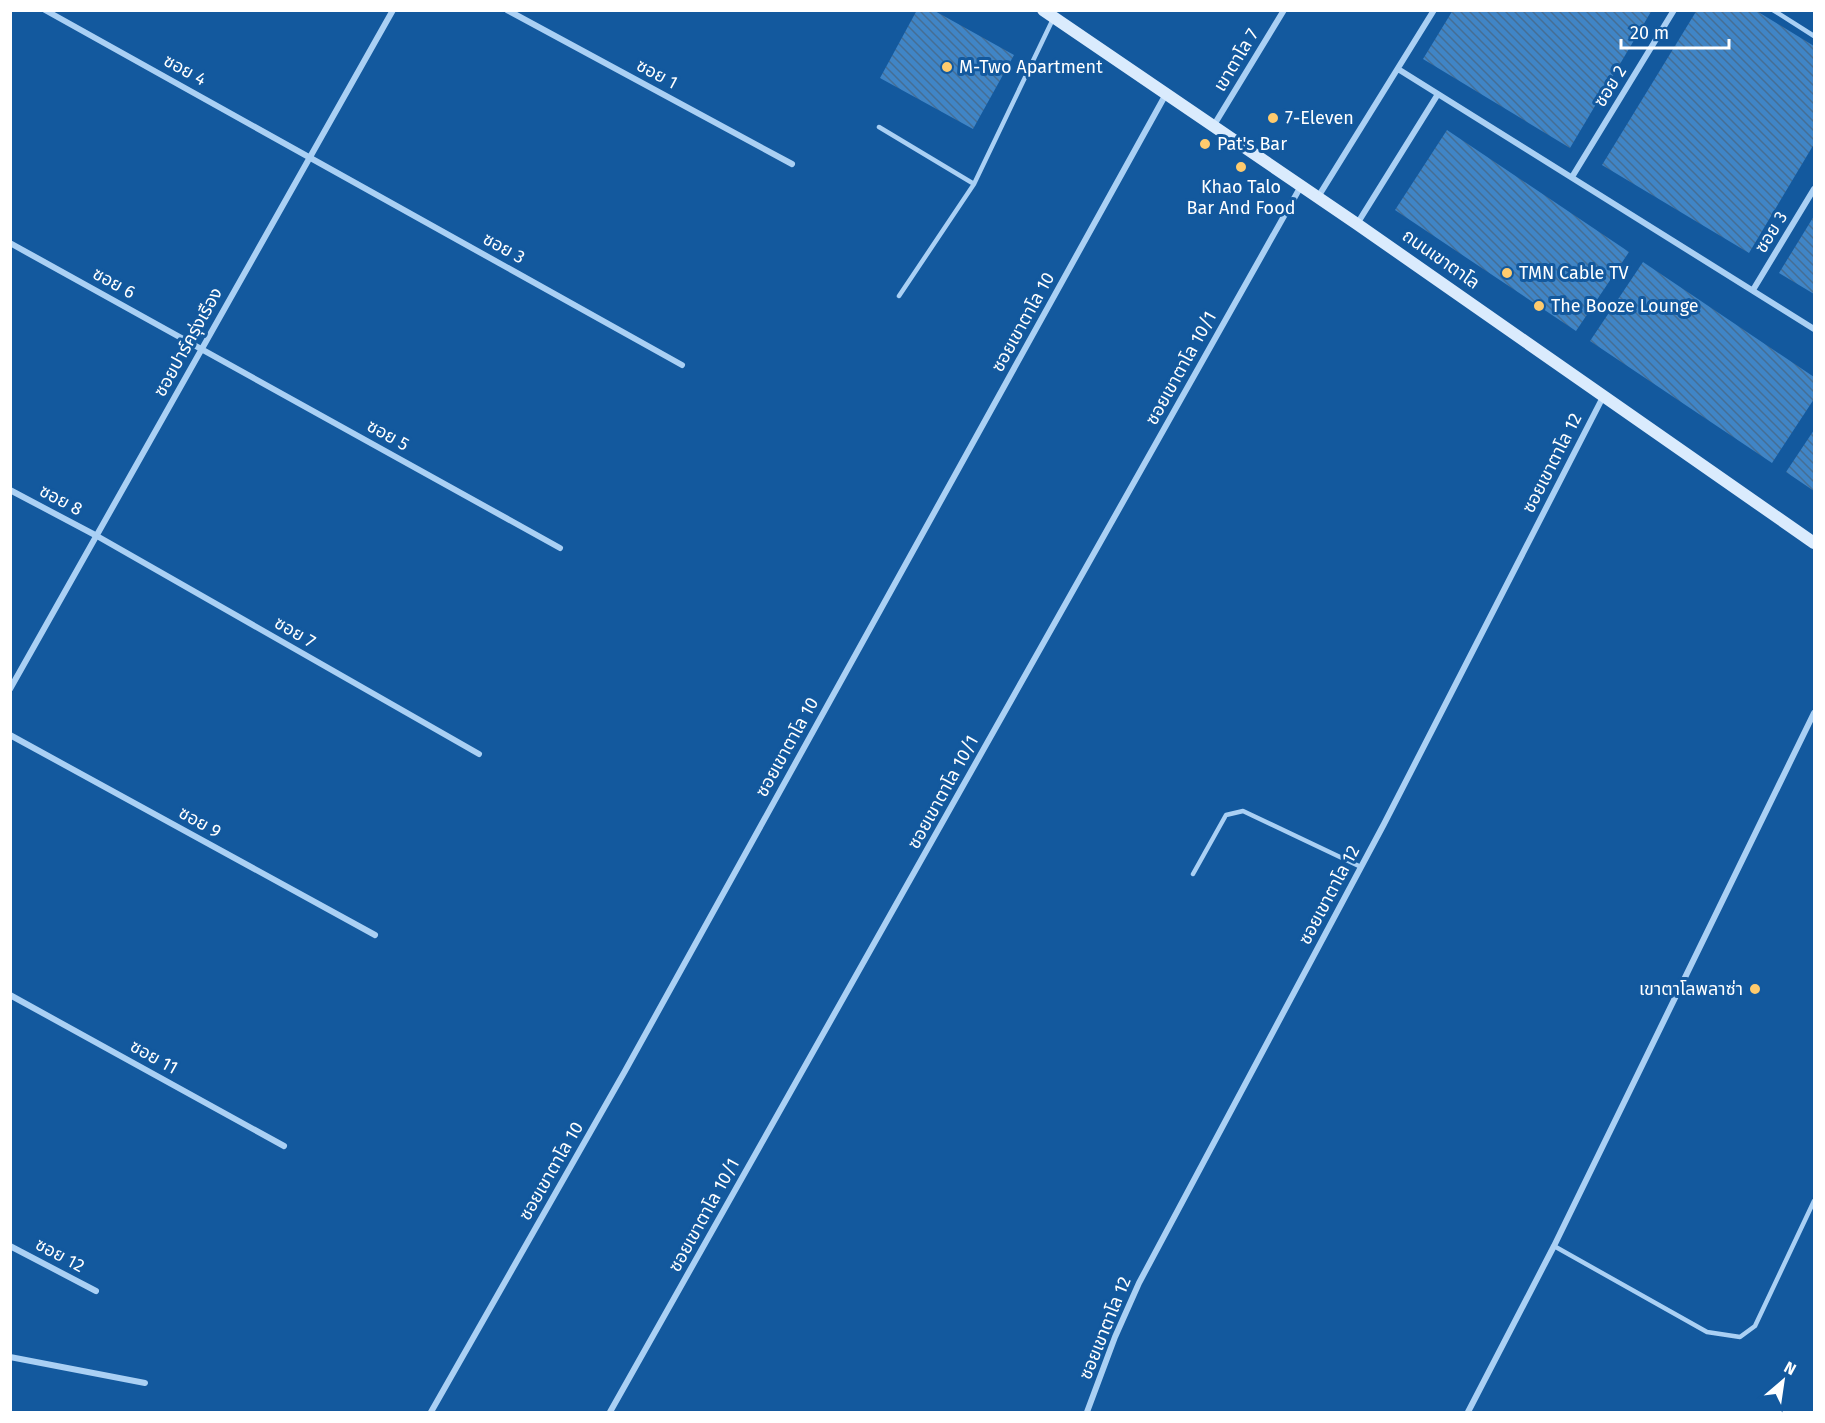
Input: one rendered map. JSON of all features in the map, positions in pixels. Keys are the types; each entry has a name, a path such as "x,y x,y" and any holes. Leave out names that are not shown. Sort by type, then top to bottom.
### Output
{"street":[{"name":"ซอย 4","path":"45,10 310,156"},
{"name":"ซอยปาร์ครุ่งเรือง","path":"10,689 393,10"},
{"name":"ซอย 1","path":"507,10 792,164"},
{"name":"เขาตาโล 7","path":"1214,125 1284,10"},
{"path":"1318,197 1434,10"},
{"name":"ซอย 2","path":"1572,177 1674,10"},
{"name":"ถนนเขาตาโล","path":"1048,14 1358,224 1815,543"},
{"path":"1398,69 1815,329"},
{"name":"ซอยเขาตาโล 10","path":"431,1413 625,1071 1166,94"},
{"path":"1358,224 1438,94"},
{"name":"ซอย 3","path":"310,156 682,365"},
{"name":"ซอยเขาตาโล 10/1","path":"610,1413 1301,186"},
{"name":"ซอย 3","path":"1753,290 1815,189"},
{"name":"ซอย 6","path":"10,243 202,348"},
{"name":"ซอย 5","path":"202,348 560,548"},
{"name":"ซอยเขาตาโล 12","path":"1087,1413 1115,1337 1139,1283 1361,867 1604,394"},
{"name":"ซอย 8","path":"10,490 97,536"},
{"name":"ซอย 7","path":"97,536 479,754"},
{"path":"1468,1413 1554,1246 1815,713"},
{"name":"ซอย 9","path":"10,735 375,935"},
{"name":"ซอย 11","path":"10,995 284,1146"},
{"name":"ซอย 12","path":"10,1246 96,1291"},
{"path":"10,1357 145,1383"}],"lane":[{"path":"1773,10 1815,36"},
{"path":"899,296 974,184 1048,14"},
{"path":"879,128 974,184"},
{"path":"1193,874 1226,815 1243,811 1361,867"},
{"path":"1554,1246 1707,1332 1740,1337 1755,1326 1815,1201"}],"building":[{"name":"M-Two Apartment","path":"917,10 933,10 1014,55 973,129 880,78"},
{"path":"1453,10 1652,10 1570,148 1423,59"},
{"path":"1697,10 1755,10 1814,46 1814,144 1749,253 1602,165"},
{"path":"1447,130 1629,252 1576,331 1395,210"},
{"path":"1814,216 1814,294 1779,273"},
{"path":"1643,262 1814,377 1814,399 1772,463 1590,341"},
{"path":"1814,430 1814,491 1786,472"}],"place":[{"name":"M-Two Apartment","path":"947,67"},
{"name":"7-Eleven","path":"1273,118"},
{"name":"Pat's Bar","path":"1205,144"},
{"name":"Khao Talo Bar And Food","path":"1241,167"},
{"name":"TMN Cable TV","path":"1507,273"},
{"name":"The Booze Lounge","path":"1539,306"},
{"name":"เขาตาโลพลาซ่า","path":"1755,989"}]}
